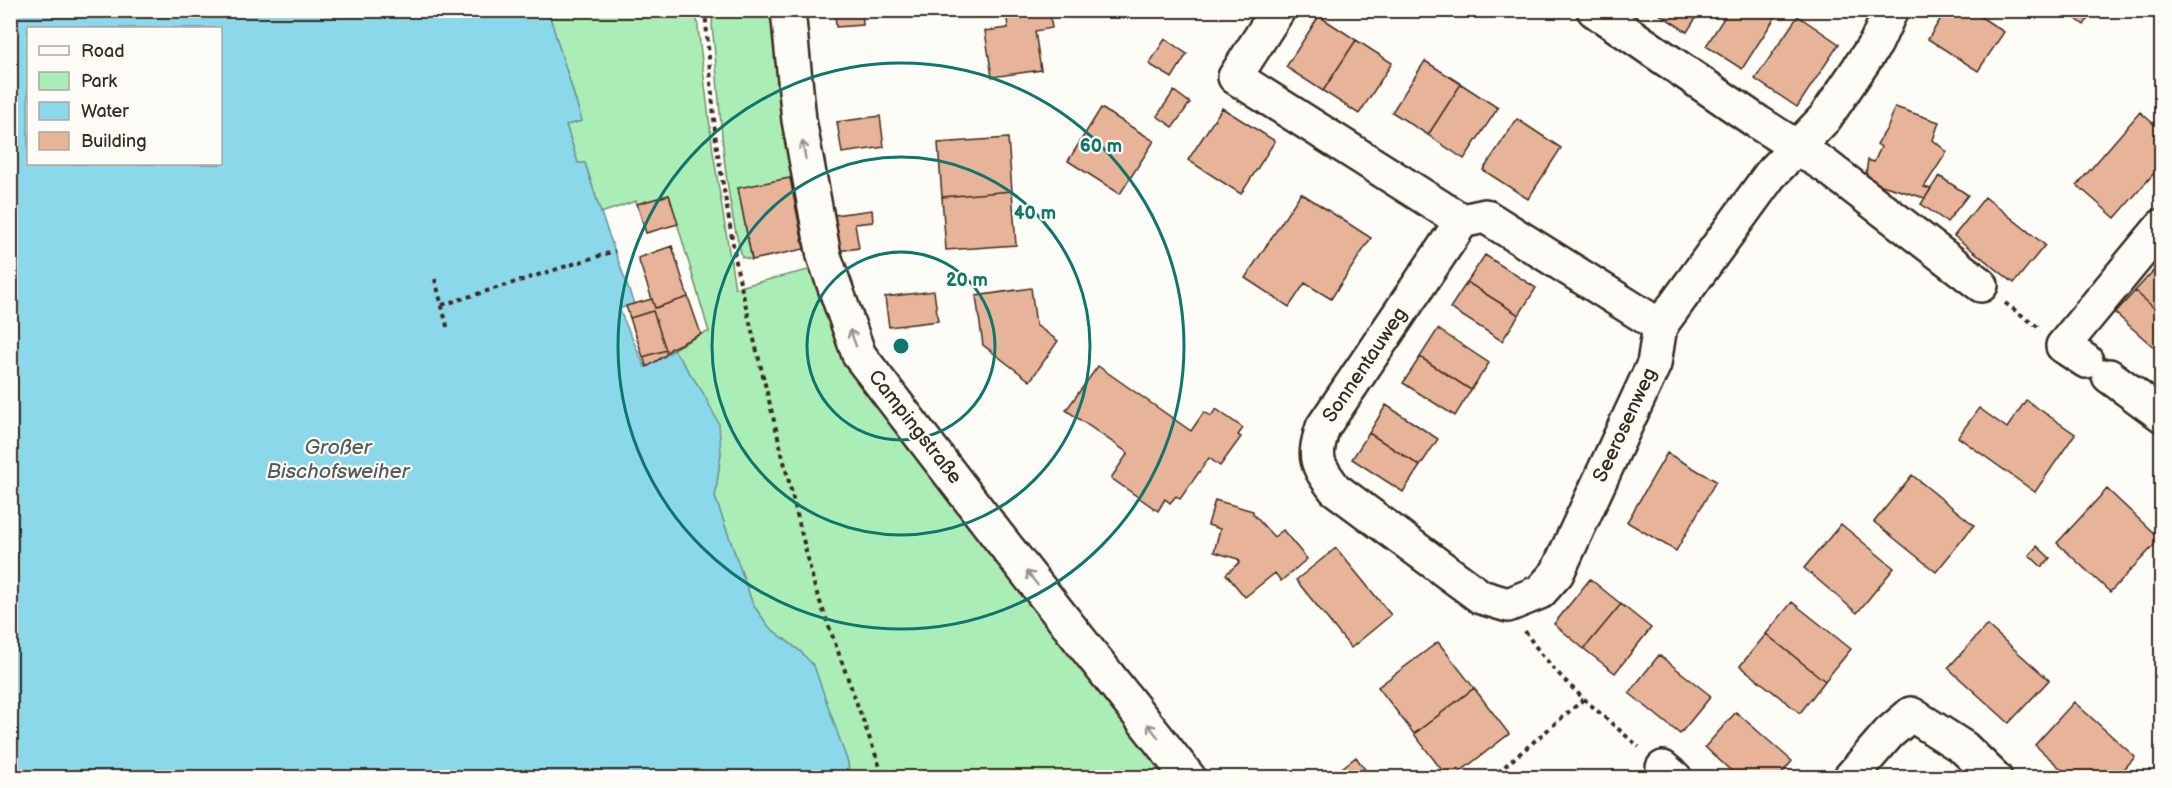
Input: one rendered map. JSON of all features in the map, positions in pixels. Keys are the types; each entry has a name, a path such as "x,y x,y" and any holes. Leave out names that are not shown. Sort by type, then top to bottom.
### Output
{"street":[{"name":"Campingstraße","path":"788,10 799,120 824,256 859,355 1189,777"},
{"path":"1278,10 1235,77 1462,221 1485,216 1660,327"},
{"path":"1594,10 1826,166 1981,285"},
{"name":"Seerosenweg","path":"1508,605 1540,592 1557,573 1654,364 1660,327 1770,175 1826,118 1876,43 1892,10"},
{"name":"Sonnentauweg","path":"1462,221 1323,428 1316,448 1320,469 1335,489 1481,597 1508,605"},
{"path":"2162,226 2086,361 2162,415"},
{"path":"1850,777 1889,733 1911,714 1964,748 1995,777"}],"path":[{"path":"705,10 716,142 738,274 815,588 884,777"},
{"path":"442,305 615,251"},
{"path":"435,279 448,330"},
{"path":"1981,285 2086,361"},
{"path":"1508,605 1533,644 1584,699 1669,772"},
{"path":"1491,777 1584,699"}],"green space":[{"path":"713,10 778,11 794,178 738,188 752,260 742,257 730,200 722,142 712,26"},
{"path":"548,11 696,11 713,152 735,288 812,269 1171,761 1144,778 849,777 848,763 801,652 769,627 753,605 715,497 721,453 674,350 666,355 666,353 701,334 709,332 669,195 637,204 636,201 601,213 585,163 578,163 566,125 582,121"}],"water":[{"name":"Großer Bischofsweiher","path":"10,11 548,11 582,121 566,125 578,163 585,163 634,304 619,309 645,367 674,350 702,391 719,424 721,453 715,497 753,605 769,627 801,652 814,666 848,763 849,777 11,777"}],"building":[{"path":"835,10 862,10 863,25 836,27"},
{"path":"1006,10 1049,10 1052,28 1035,31 1041,70 992,77 985,31 1008,28"},
{"path":"1653,10 1701,10 1687,32"},
{"path":"1729,10 1767,10 1776,16 1742,69 1706,46"},
{"path":"1946,10 1978,10 1978,15 2004,32 1978,71 1928,39"},
{"path":"2064,10 2094,10 2084,25"},
{"path":"1319,16 1356,40 1323,91 1286,67"},
{"path":"1798,16 1839,44 1797,107 1755,79"},
{"path":"1165,39 1187,54 1172,78 1149,64"},
{"path":"1356,40 1392,63 1359,114 1323,91"},
{"path":"1425,61 1461,84 1428,135 1392,112"},
{"path":"1461,84 1498,108 1464,159 1428,135"},
{"path":"1174,91 1190,103 1173,127 1157,116"},
{"path":"1895,107 1939,122 1933,140 1947,152 1924,187 1931,189 1925,198 1865,180 1868,160 1874,162 1881,147 1877,144 1888,127"},
{"path":"1101,108 1154,141 1120,194 1068,161"},
{"path":"1222,108 1275,141 1241,194 1188,160"},
{"path":"2140,112 2162,131 2162,164 2115,218 2077,185"},
{"path":"880,116 884,147 842,153 837,122"},
{"path":"1517,119 1561,148 1528,199 1483,170"},
{"path":"1008,138 1012,191 942,197 938,143"},
{"path":"1939,176 1968,195 1947,222 1921,204"},
{"path":"790,178 804,249 752,260 738,188"},
{"path":"1012,191 1016,245 946,250 942,197"},
{"path":"1301,193 1371,238 1331,299 1305,283 1289,307 1245,278"},
{"path":"669,195 678,224 646,233 637,204"},
{"path":"1985,197 2045,245 2014,283 1954,236"},
{"path":"872,210 873,222 855,224 859,248 831,252 827,216"},
{"path":"672,246 688,297 655,308 638,258"},
{"path":"1485,255 1536,288 1519,315 1467,282"},
{"path":"2154,270 2162,277 2162,315 2135,291"},
{"path":"1467,282 1519,315 1502,341 1450,308"},
{"path":"1031,288 1036,325 1058,341 1030,381 983,345 976,296"},
{"path":"934,291 938,321 889,327 885,297"},
{"path":"2135,291 2162,315 2162,347 2158,351 2115,313"},
{"path":"688,297 701,334 672,348 666,355 647,367 643,357 666,350 653,311 630,318 626,306 652,299 655,308"},
{"path":"653,311 666,350 643,357 630,318"},
{"path":"1438,329 1489,363 1471,390 1420,357"},
{"path":"1420,357 1471,390 1455,416 1403,383"},
{"path":"1098,366 1191,431 1204,412 1211,416 1216,409 1243,428 1238,435 1241,437 1220,466 1209,458 1180,499 1176,496 1170,503 1165,499 1158,511 1111,478 1128,453 1066,410"},
{"path":"2026,400 2075,434 2035,492 1958,437 1979,408 2007,428"},
{"path":"1386,405 1438,439 1420,466 1369,433"},
{"path":"1369,433 1420,466 1403,492 1352,459"},
{"path":"1667,453 1716,481 1676,551 1627,522"},
{"path":"1912,475 1974,525 1936,572 1874,522"},
{"path":"2107,489 2160,539 2110,592 2057,543"},
{"path":"1215,500 1253,511 1253,514 1274,537 1283,530 1307,559 1281,581 1275,573 1245,597 1226,574 1240,562 1238,559 1214,552 1220,529 1208,525"},
{"path":"1841,524 1894,568 1857,613 1804,568"},
{"path":"2037,546 2050,558 2042,567 2029,555"},
{"path":"1336,548 1391,615 1351,648 1296,580"},
{"path":"1590,579 1621,604 1584,649 1554,624"},
{"path":"1792,602 1851,649 1825,681 1766,634"},
{"path":"1621,604 1651,628 1615,673 1584,649"},
{"path":"1987,625 2049,680 2009,723 1948,668"},
{"path":"1766,634 1825,681 1800,713 1740,666"},
{"path":"1438,642 1474,688 1414,734 1378,687"},
{"path":"1659,655 1711,696 1680,734 1629,693"},
{"path":"1474,688 1509,734 1452,778 1448,778 1414,734"},
{"path":"2074,702 2135,757 2116,778 2071,778 2035,745"},
{"path":"1736,712 1792,761 1778,778 1739,778 1705,747"},
{"path":"1356,757 1371,778 1329,778"}]}
